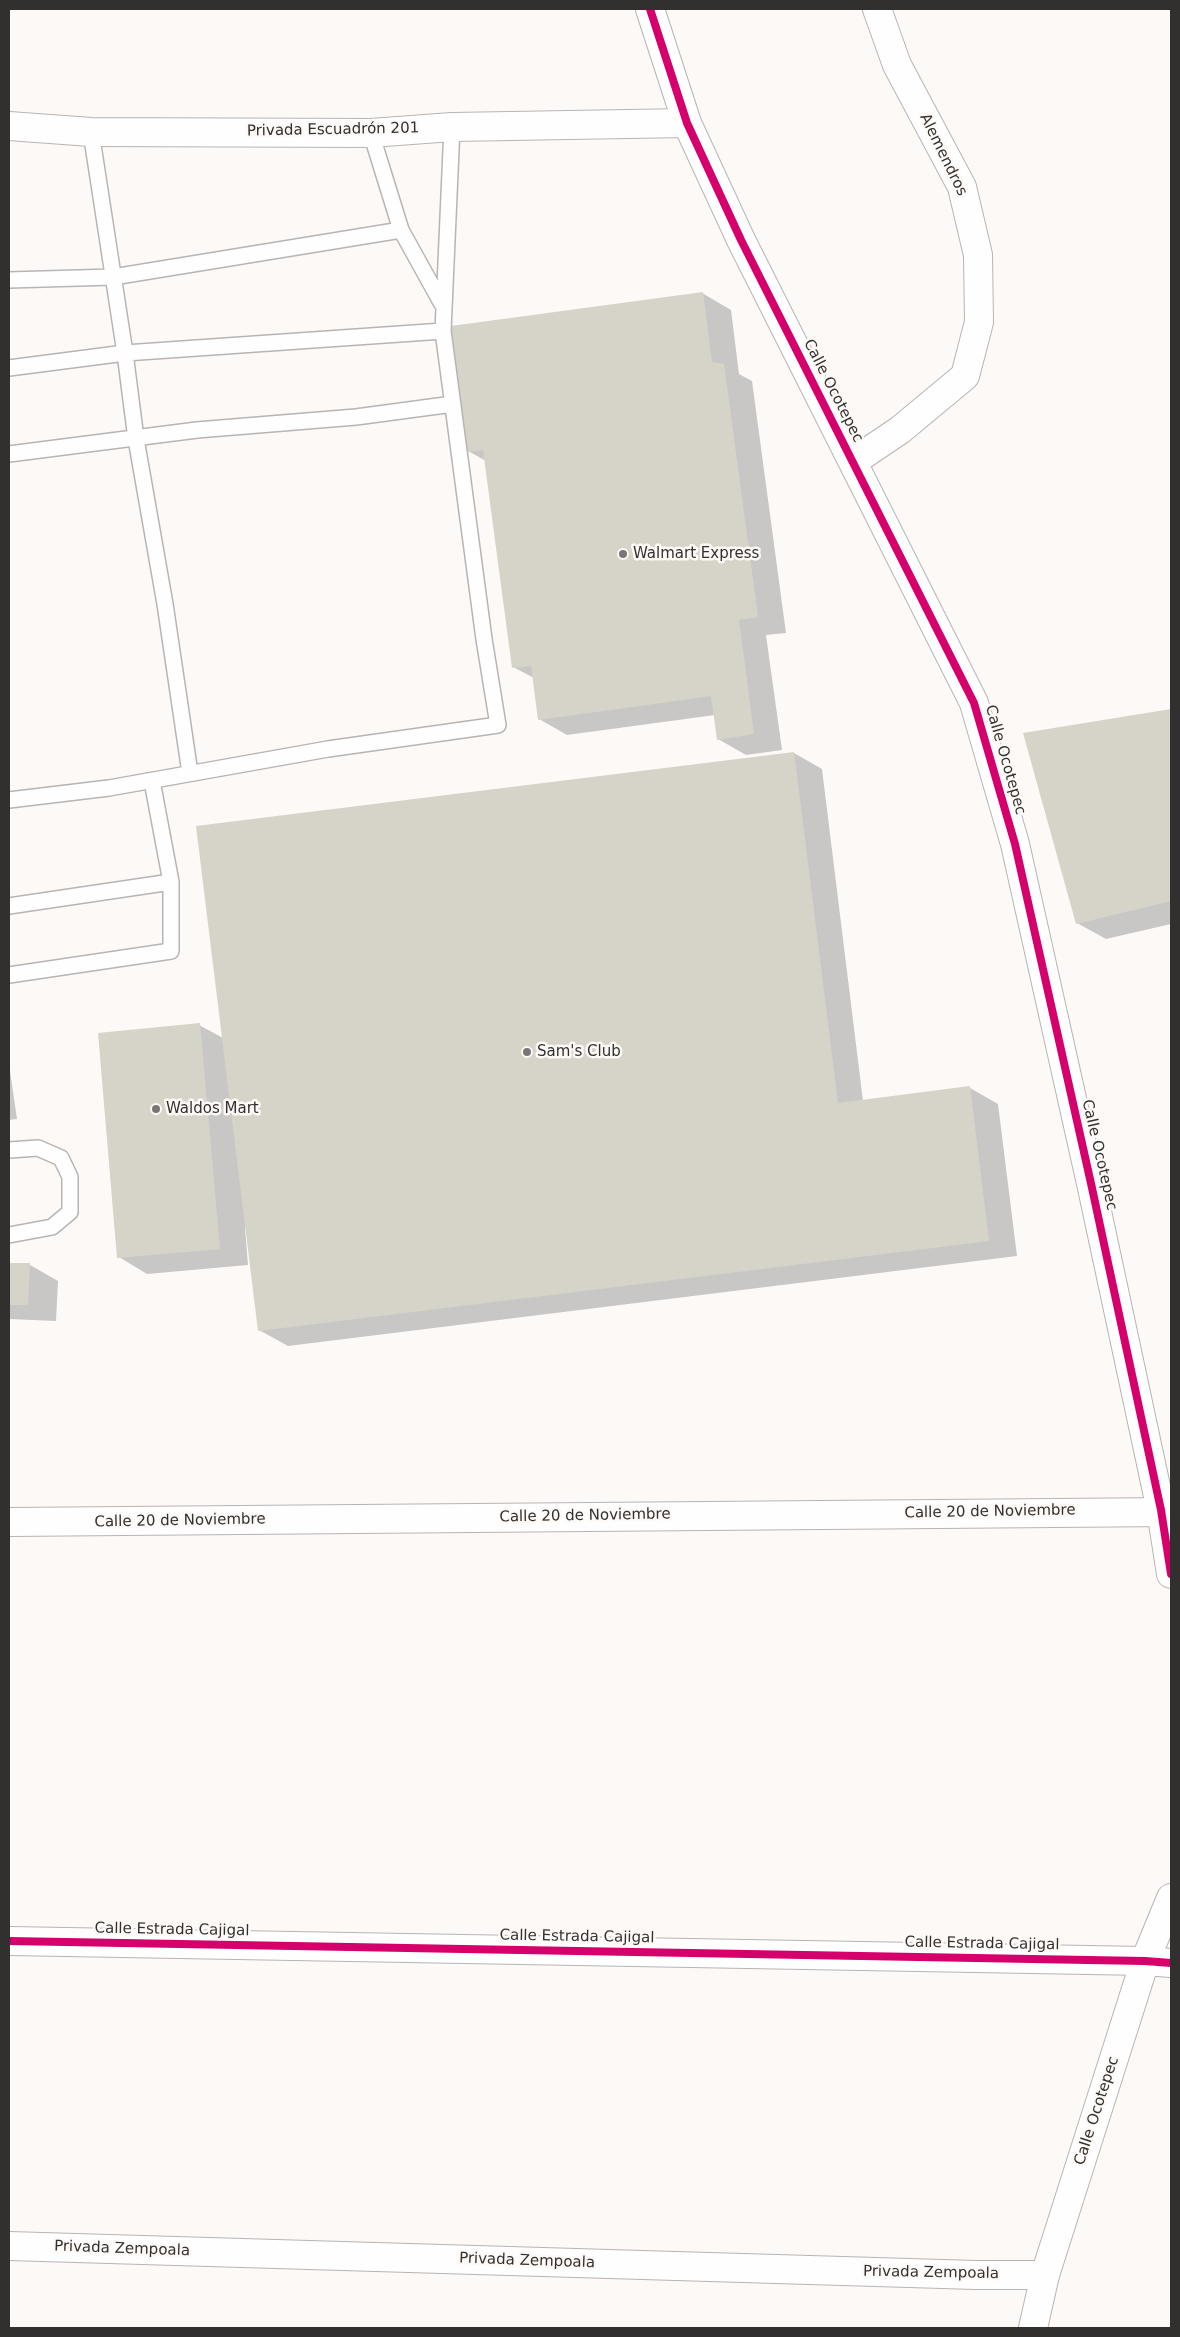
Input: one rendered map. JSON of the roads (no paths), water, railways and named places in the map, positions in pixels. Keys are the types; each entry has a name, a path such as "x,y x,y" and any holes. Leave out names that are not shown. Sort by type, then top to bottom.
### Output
{"street":[{"name":"Calle Ocotepec","path":"650,9 687,123 741,240 854,461 974,703 1015,844 1166,1511 1171,1574"},
{"name":"Alemendros","path":"854,461 900,430 965,376 978,322 978,255 962,187 897,65 877,9"},
{"name":"Privada Escuadrón 201","path":"9,126 91,132 371,133 452,126 687,123"},
{"name":"Calle 20 de Noviembre","path":"9,1522 1166,1511"},
{"name":"Calle Ocotepec","path":"1033,2328 1044,2275 1145,1961 1171,1898"},
{"name":"Calle Estrada Cajigal","path":"9,1942 1145,1961 1171,1963"},
{"name":"Privada Zempoala","path":"9,2246 966,2275 1044,2275"}],"lane":[{"path":"9,800 152,781 190,772 407,737 498,725 484,639 443,331 452,126"},
{"path":"91,132 126,353 136,439 165,604 190,772"},
{"path":"371,133 401,230 443,306"},
{"path":"9,280 113,277 401,230"},
{"path":"9,368 126,353 443,331"},
{"path":"9,454 197,430 356,417 453,404"},
{"path":"9,975 171,951 171,882 152,781"},
{"path":"9,906 171,882"},
{"path":"9,1150 38,1148 61,1158 70,1177 70,1212 52,1227 9,1235"}],"place":[{"name":"Walmart Express","path":"623,554"},
{"name":"Sam's Club","path":"527,1052"},
{"name":"Waldos Mart","path":"156,1109"}]}
